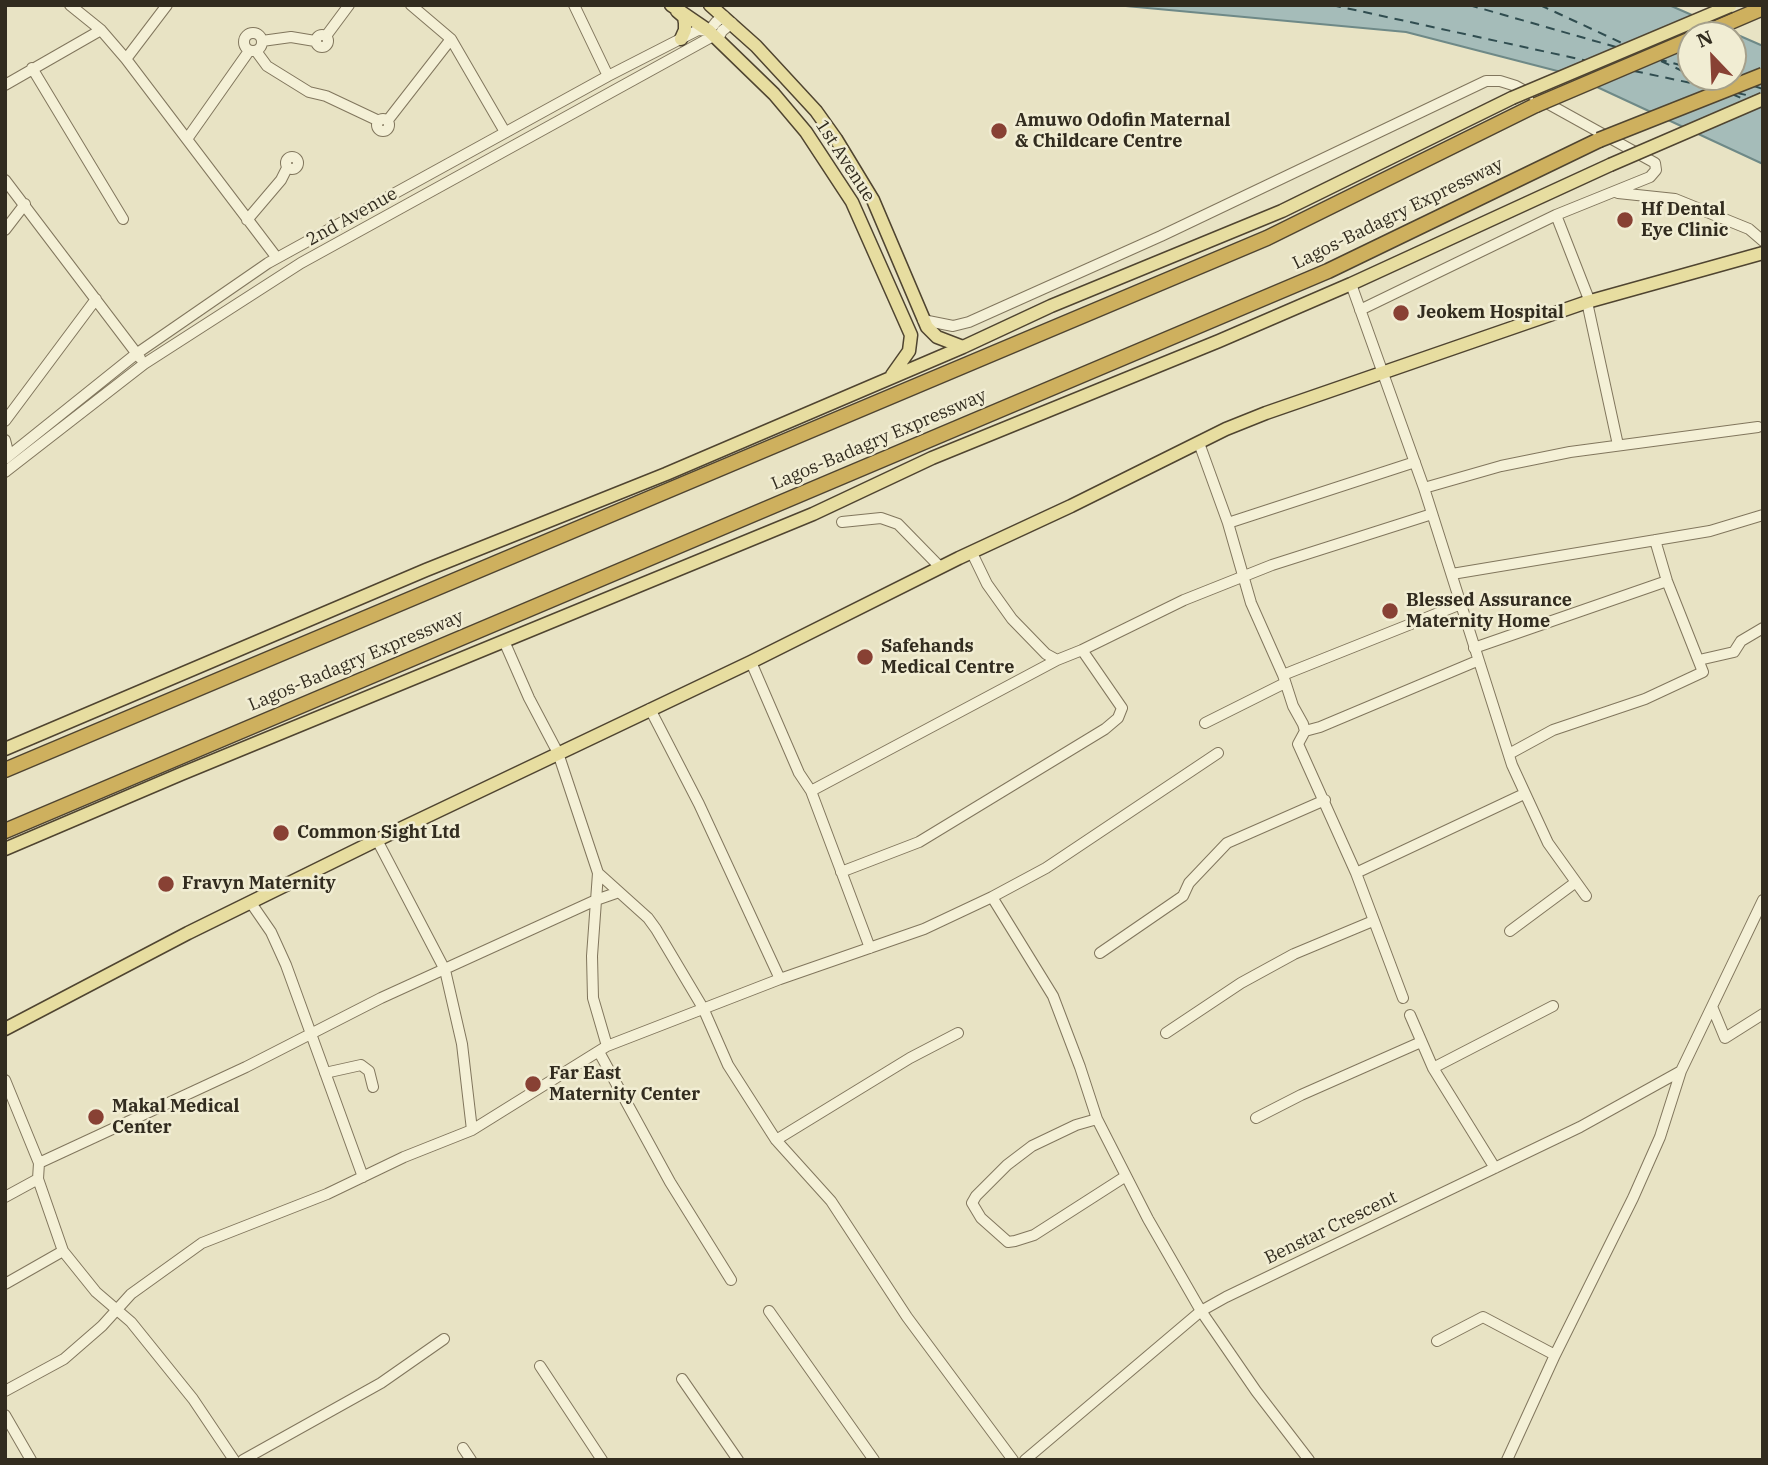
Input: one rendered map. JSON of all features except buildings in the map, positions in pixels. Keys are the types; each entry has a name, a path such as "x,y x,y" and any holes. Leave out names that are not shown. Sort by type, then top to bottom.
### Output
{"highway":[{"path":"1733,21 1761,9"},
{"name":"Lagos-Badagry Expressway","path":"5,770 1267,238 1536,105 1677,45"},
{"name":"Lagos-Badagry Expressway","path":"5,831 1315,277 1599,140 1763,75"}],"main road":[{"name":"1st Avenue","path":"710,5 728,20 816,111 836,139 883,219 923,320 937,337 963,347"},
{"path":"5,749 401,581 666,474 963,347 1051,306 1282,211 1512,98 1730,5"},
{"name":"1st Avenue","path":"673,7 713,35 774,93 806,132 860,216 911,335 909,351 890,378"},
{"path":"673,7 684,17 685,30 681,38"},
{"name":"Lagos-Badagry Expressway","path":"5,849 194,768 813,514 932,458 1219,341 1763,99"},
{"path":"5,1028 251,902 751,662 940,567 1266,413 1588,302 1763,253"}],"street":[{"path":"70,5 101,30 126,59 277,258"},
{"path":"126,59 167,5"},
{"path":"262,41 291,37 315,41 317,36 326,36 348,5"},
{"path":"411,5 451,39 505,132"},
{"path":"574,5 608,76"},
{"name":"2nd Avenue","path":"5,472 144,364 345,237 713,36 716,22 728,20"},
{"path":"5,85 101,30"},
{"name":"2nd Avenue","path":"7,457 136,354 277,258 681,38 698,30 713,35"},
{"path":"187,139 253,51 261,47 259,35 253,32 247,34 243,40 244,47 253,51 267,66 296,84 383,121 451,39"},
{"path":"32,68 123,219"},
{"path":"923,320 953,326 969,322 1161,236 1486,81 1500,81 1516,86 1655,163 1657,170 1654,174 1556,215 1360,310"},
{"path":"247,220 287,169"},
{"path":"5,180 144,364"},
{"path":"1614,193 1645,194 1675,200 1749,229 1763,241"},
{"path":"5,230 25,204"},
{"path":"1556,215 1588,302 1618,445"},
{"path":"1351,284 1424,488 1508,754 1548,843 1586,896"},
{"path":"5,421 96,299"},
{"path":"1424,488 1501,466 1618,445 1759,427"},
{"path":"5,440 7,457"},
{"path":"1199,443 1228,523 1251,603 1305,731"},
{"path":"1228,523 1415,462"},
{"path":"811,791 863,766 1057,660 1184,600 1272,565 1432,514"},
{"path":"1452,574 1710,531 1763,515"},
{"path":"842,522 881,518 898,524 940,567"},
{"path":"1508,754 1553,730 1645,699 1704,671 1667,581 1655,540"},
{"path":"972,553 987,584 1013,619 1046,654 1057,660"},
{"path":"1474,648 1667,581"},
{"path":"1205,723 1284,679 1461,604"},
{"path":"1699,660 1734,652 1741,641 1763,628"},
{"path":"504,641 529,698 558,753 598,873 593,998 603,1049 670,1182 731,1280"},
{"path":"841,872 919,842 1063,755 1118,718 1122,708 1082,650"},
{"path":"751,662 799,773 811,791 870,948"},
{"path":"1403,998 1356,873 1298,744 1305,731 1477,662"},
{"path":"650,709 699,804 780,979"},
{"path":"5,1391 64,1359 119,1310 131,1294 202,1243 327,1194 404,1157 472,1130 603,1049 702,1008 924,929 992,897 1046,868 1219,753"},
{"path":"1356,873 1524,794"},
{"path":"1100,953 1183,895 1189,883 1227,843 1325,800"},
{"path":"377,841 445,970 462,1044 472,1130"},
{"path":"598,873 648,918 656,929 702,1008 729,1065 776,1140 831,1200 907,1317 1013,1460"},
{"path":"1510,931 1576,882"},
{"path":"39,1163 246,1067 445,970 619,892"},
{"path":"992,897 1053,996 1097,1119 1148,1219 1201,1311 1256,1391 1309,1460"},
{"path":"1507,1460 1555,1355 1627,1210 1660,1137 1681,1071 1763,900"},
{"path":"251,902 276,943 363,1177"},
{"path":"1166,1033 1241,984 1294,954 1373,921"},
{"path":"1433,1068 1553,1006"},
{"path":"1713,1009 1725,1038 1763,1014"},
{"path":"1410,1015 1433,1068 1495,1168"},
{"path":"776,1140 911,1058 958,1033"},
{"path":"1256,1118 1301,1094 1421,1042"},
{"path":"325,1073 362,1065 369,1071 373,1087"},
{"name":"Benstar Crescent","path":"1024,1460 1201,1311 1315,1252 1580,1127 1681,1071"},
{"path":"5,1080 39,1163 38,1179 63,1251 96,1292 131,1322 193,1399 234,1460"},
{"path":"1097,1119 1076,1125 1024,1151 976,1196 972,1203 981,1218 1008,1242 1016,1241 1034,1235 1126,1176"},
{"path":"5,1197 38,1179"},
{"path":"5,1284 63,1251"},
{"path":"769,1311 874,1460"},
{"path":"1437,1341 1483,1317 1555,1355"},
{"path":"243,1460 381,1384 444,1339"},
{"path":"540,1366 601,1460"},
{"path":"682,1380 738,1460"},
{"path":"5,1415 31,1460"},
{"path":"463,1448 471,1460"}],"water":[{"path":"1115,5 1669,5 1706,21 1677,21 1677,91 1747,91 1747,39 1763,46 1763,164 1569,74 1406,32"}],"ferry route":[{"path":"1332,5 1588,61"},
{"path":"1469,5 1616,47"},
{"path":"1540,5 1624,44"},
{"path":"1658,59 1677,64"},
{"path":"1661,61 1677,68"},
{"path":"1634,71 1677,80"},
{"path":"1754,86 1763,89"},
{"path":"1737,93 1756,97"},
{"path":"1732,94 1746,100"}],"place":[{"name":"Amuwo Odofin Maternal & Childcare Centre","path":"999,131"},
{"name":"Hf Dental Eye Clinic","path":"1625,220"},
{"name":"Jeokem Hospital","path":"1401,313"},
{"name":"Blessed Assurance Maternity Home","path":"1390,611"},
{"name":"Safehands Medical Centre","path":"865,657"},
{"name":"Common Sight Ltd","path":"281,833"},
{"name":"Fravyn Maternity","path":"166,884"},
{"name":"Far East Maternity Center","path":"533,1084"},
{"name":"Makal Medical Center","path":"96,1117"}]}
